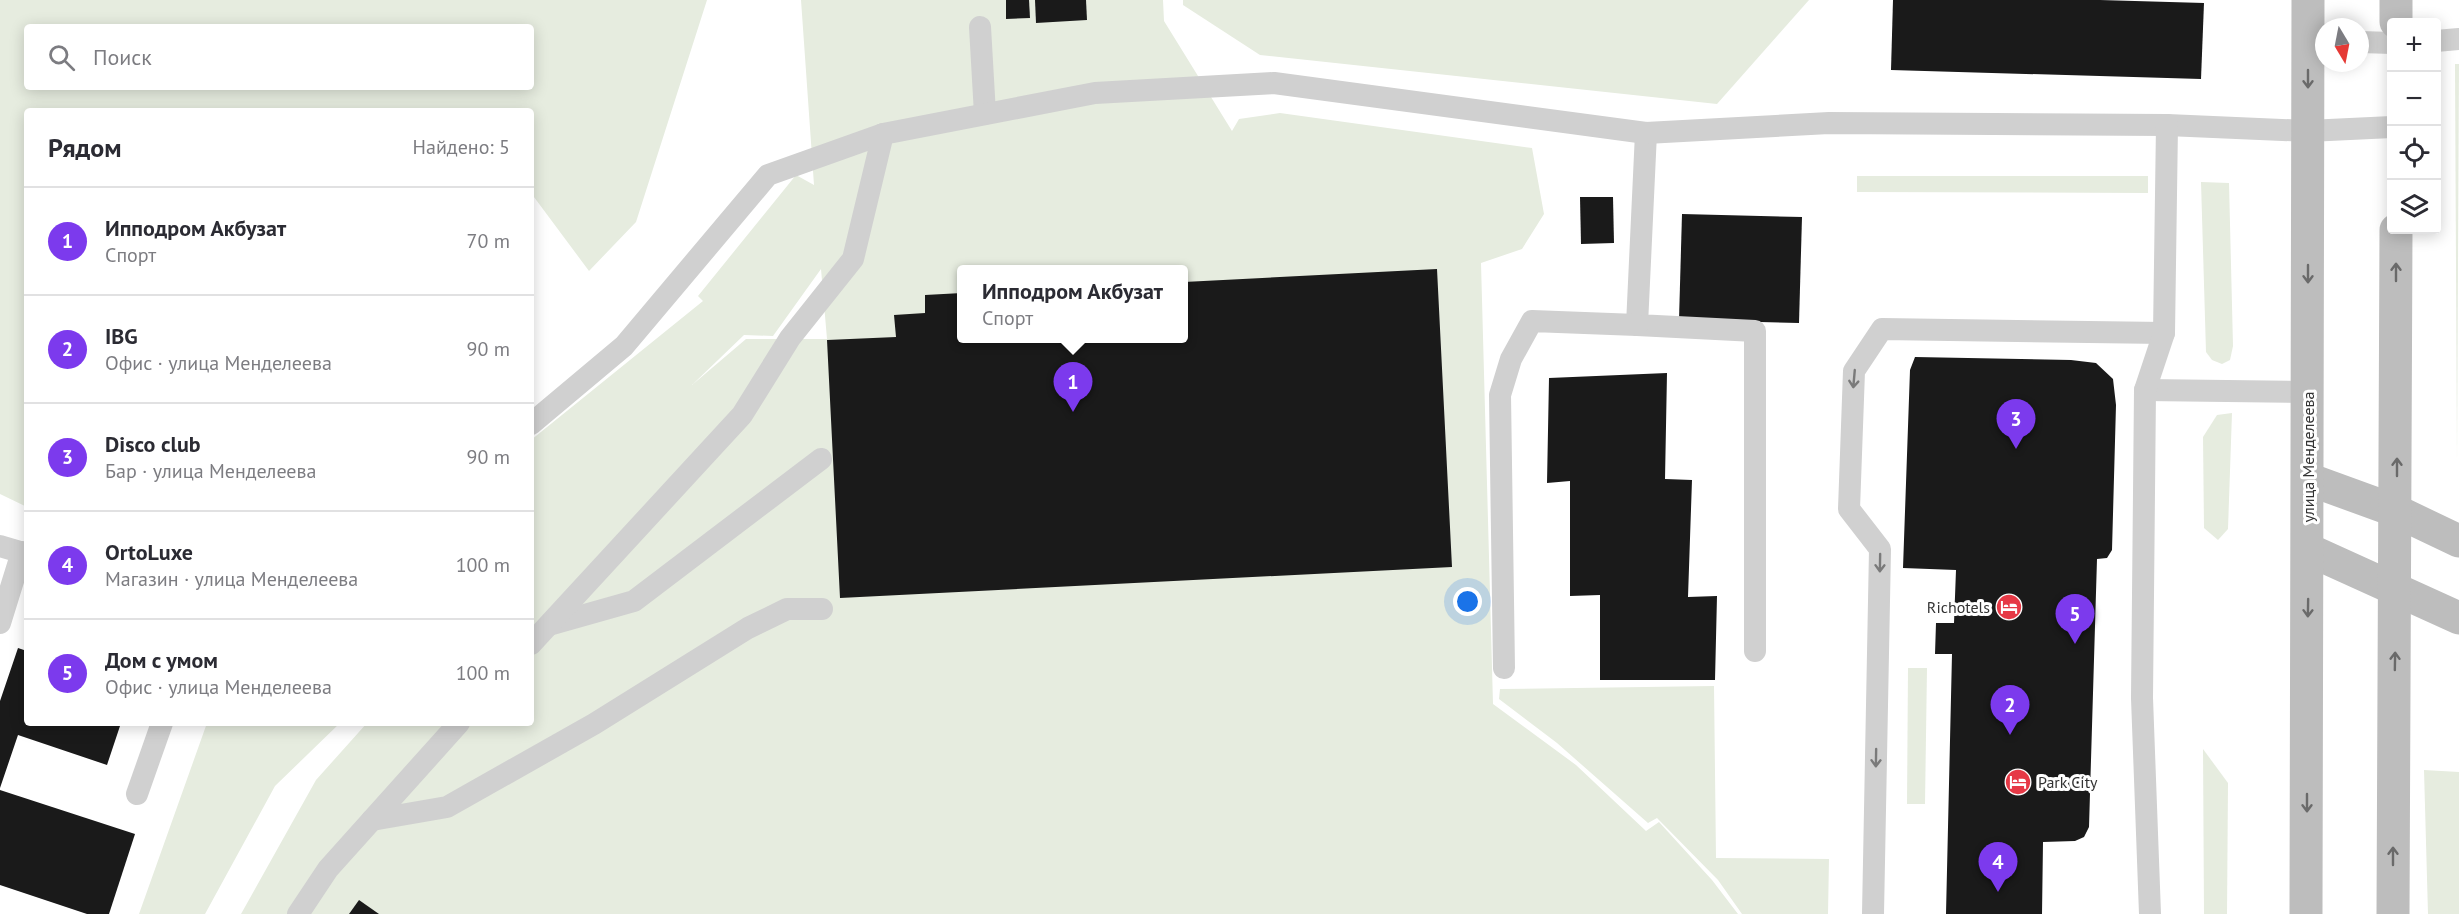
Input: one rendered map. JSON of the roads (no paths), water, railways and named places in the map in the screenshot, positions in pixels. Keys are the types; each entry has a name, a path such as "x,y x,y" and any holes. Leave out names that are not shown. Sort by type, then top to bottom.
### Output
{"main road":[{"name":"улица Менделеева","path":"2308,0 2315,35"},
{"path":"2396,0 2396,18"},
{"name":"улица Менделеева","path":"2306,914 2309,550 2308,131 2315,51"},
{"path":"2392,914 2396,588 2396,234"},
{"path":"2308,479 2396,511 2459,541"},
{"path":"2309,550 2459,618"}],"lane":[{"path":"980,27 984,114"},
{"path":"2441,40 2459,39"},
{"path":"2369,42 2387,43"},
{"path":"534,421 624,345 768,175 883,134 1095,93 1274,83 1646,133 1829,123 2167,125 2308,131 2387,127"},
{"path":"2150,914 2142,698 2145,390 2164,333 2167,125"},
{"path":"1637,325 1646,133"},
{"path":"534,641 742,415 790,338 854,259 883,134"},
{"path":"1504,668 1500,395 1511,359 1533,321 1755,331 1755,651"},
{"path":"1872,914 1880,549 1849,509 1854,371 1881,329 2164,333"},
{"path":"2145,390 2308,392"},
{"path":"548,625 634,601 821,459"},
{"path":"0,546 24,553"},
{"path":"0,623 24,556"},
{"path":"372,820 447,807 594,724 748,628 787,609 822,609"},
{"path":"137,794 161,726"},
{"path":"298,914 328,869 456,726"}],"place":[{"name":"Ипподром Акбузат","path":"1073,412"},
{"name":"Disco club","path":"2016,449"},
{"name":"Richotels","path":"2009,607"},
{"name":"Дом с умом","path":"2075,644"},
{"name":"IBG","path":"2010,735"},
{"name":"Park City","path":"2018,782"},
{"name":"OrtoLuxe","path":"1998,892"}]}
